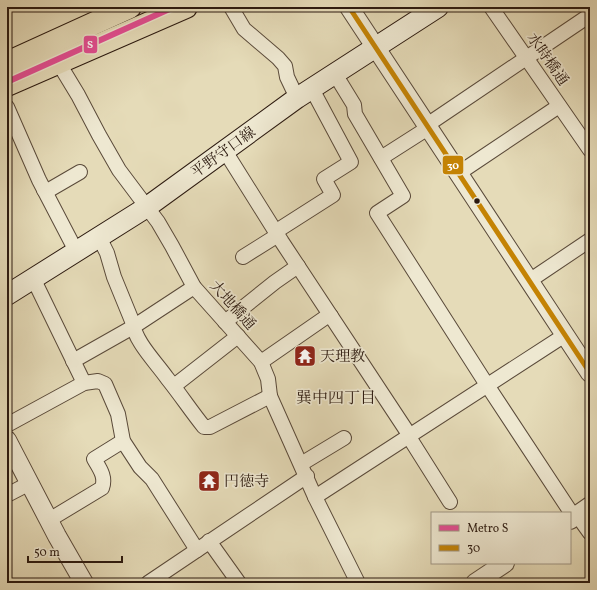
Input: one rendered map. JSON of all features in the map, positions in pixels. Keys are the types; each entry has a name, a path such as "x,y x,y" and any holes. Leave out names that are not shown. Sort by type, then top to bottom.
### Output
{"highway":[{"path":"8,60 106,12 130,7"},
{"path":"7,85 186,7"}],"main road":[{"name":"平野守口線","path":"7,295 147,207 304,93 438,7"}],"street":[{"path":"231,7 244,29 285,66 287,77 304,93 351,162 324,179 333,194 243,257"},
{"path":"349,7 590,373"},
{"name":"水時橋通","path":"491,7 590,150"},
{"path":"381,158 590,15"},
{"name":"大地橋通","path":"58,62 120,170 147,207 172,246 194,287 261,362 268,379 270,396 315,497 358,583"},
{"path":"335,74 354,105 355,114 403,196 377,213 487,385 590,533"},
{"path":"459,173 559,106"},
{"path":"7,108 44,190 76,251"},
{"path":"225,151 450,502"},
{"path":"44,190 49,190 80,172"},
{"path":"99,237 107,253 133,327 150,358 174,386 204,427 210,427 270,396"},
{"path":"529,281 590,240"},
{"path":"226,322 275,282 298,266"},
{"path":"33,278 84,383"},
{"path":"73,361 133,327 194,287"},
{"path":"261,362 326,317 331,316"},
{"path":"315,497 565,335"},
{"path":"174,386 238,336"},
{"path":"7,425 84,383 98,381 105,384 118,414 123,441 140,467 152,478 197,550"},
{"path":"148,583 197,550 304,470 344,438"},
{"path":"7,440 56,536 84,583"},
{"path":"48,520 102,488 104,482 102,474 94,459 123,441"},
{"path":"7,495 30,483"},
{"path":"209,541 239,583"},
{"path":"475,583 504,564"}],"metro line":[{"name":"S","path":"7,82 174,7"}],"transit line":[{"name":"30","path":"349,7 590,373"}],"place":[{"name":"天理教","path":"305,356"},
{"name":"円徳寺","path":"209,481"}],"district":[{"name":"巽中四丁目","path":"336,397"}]}
